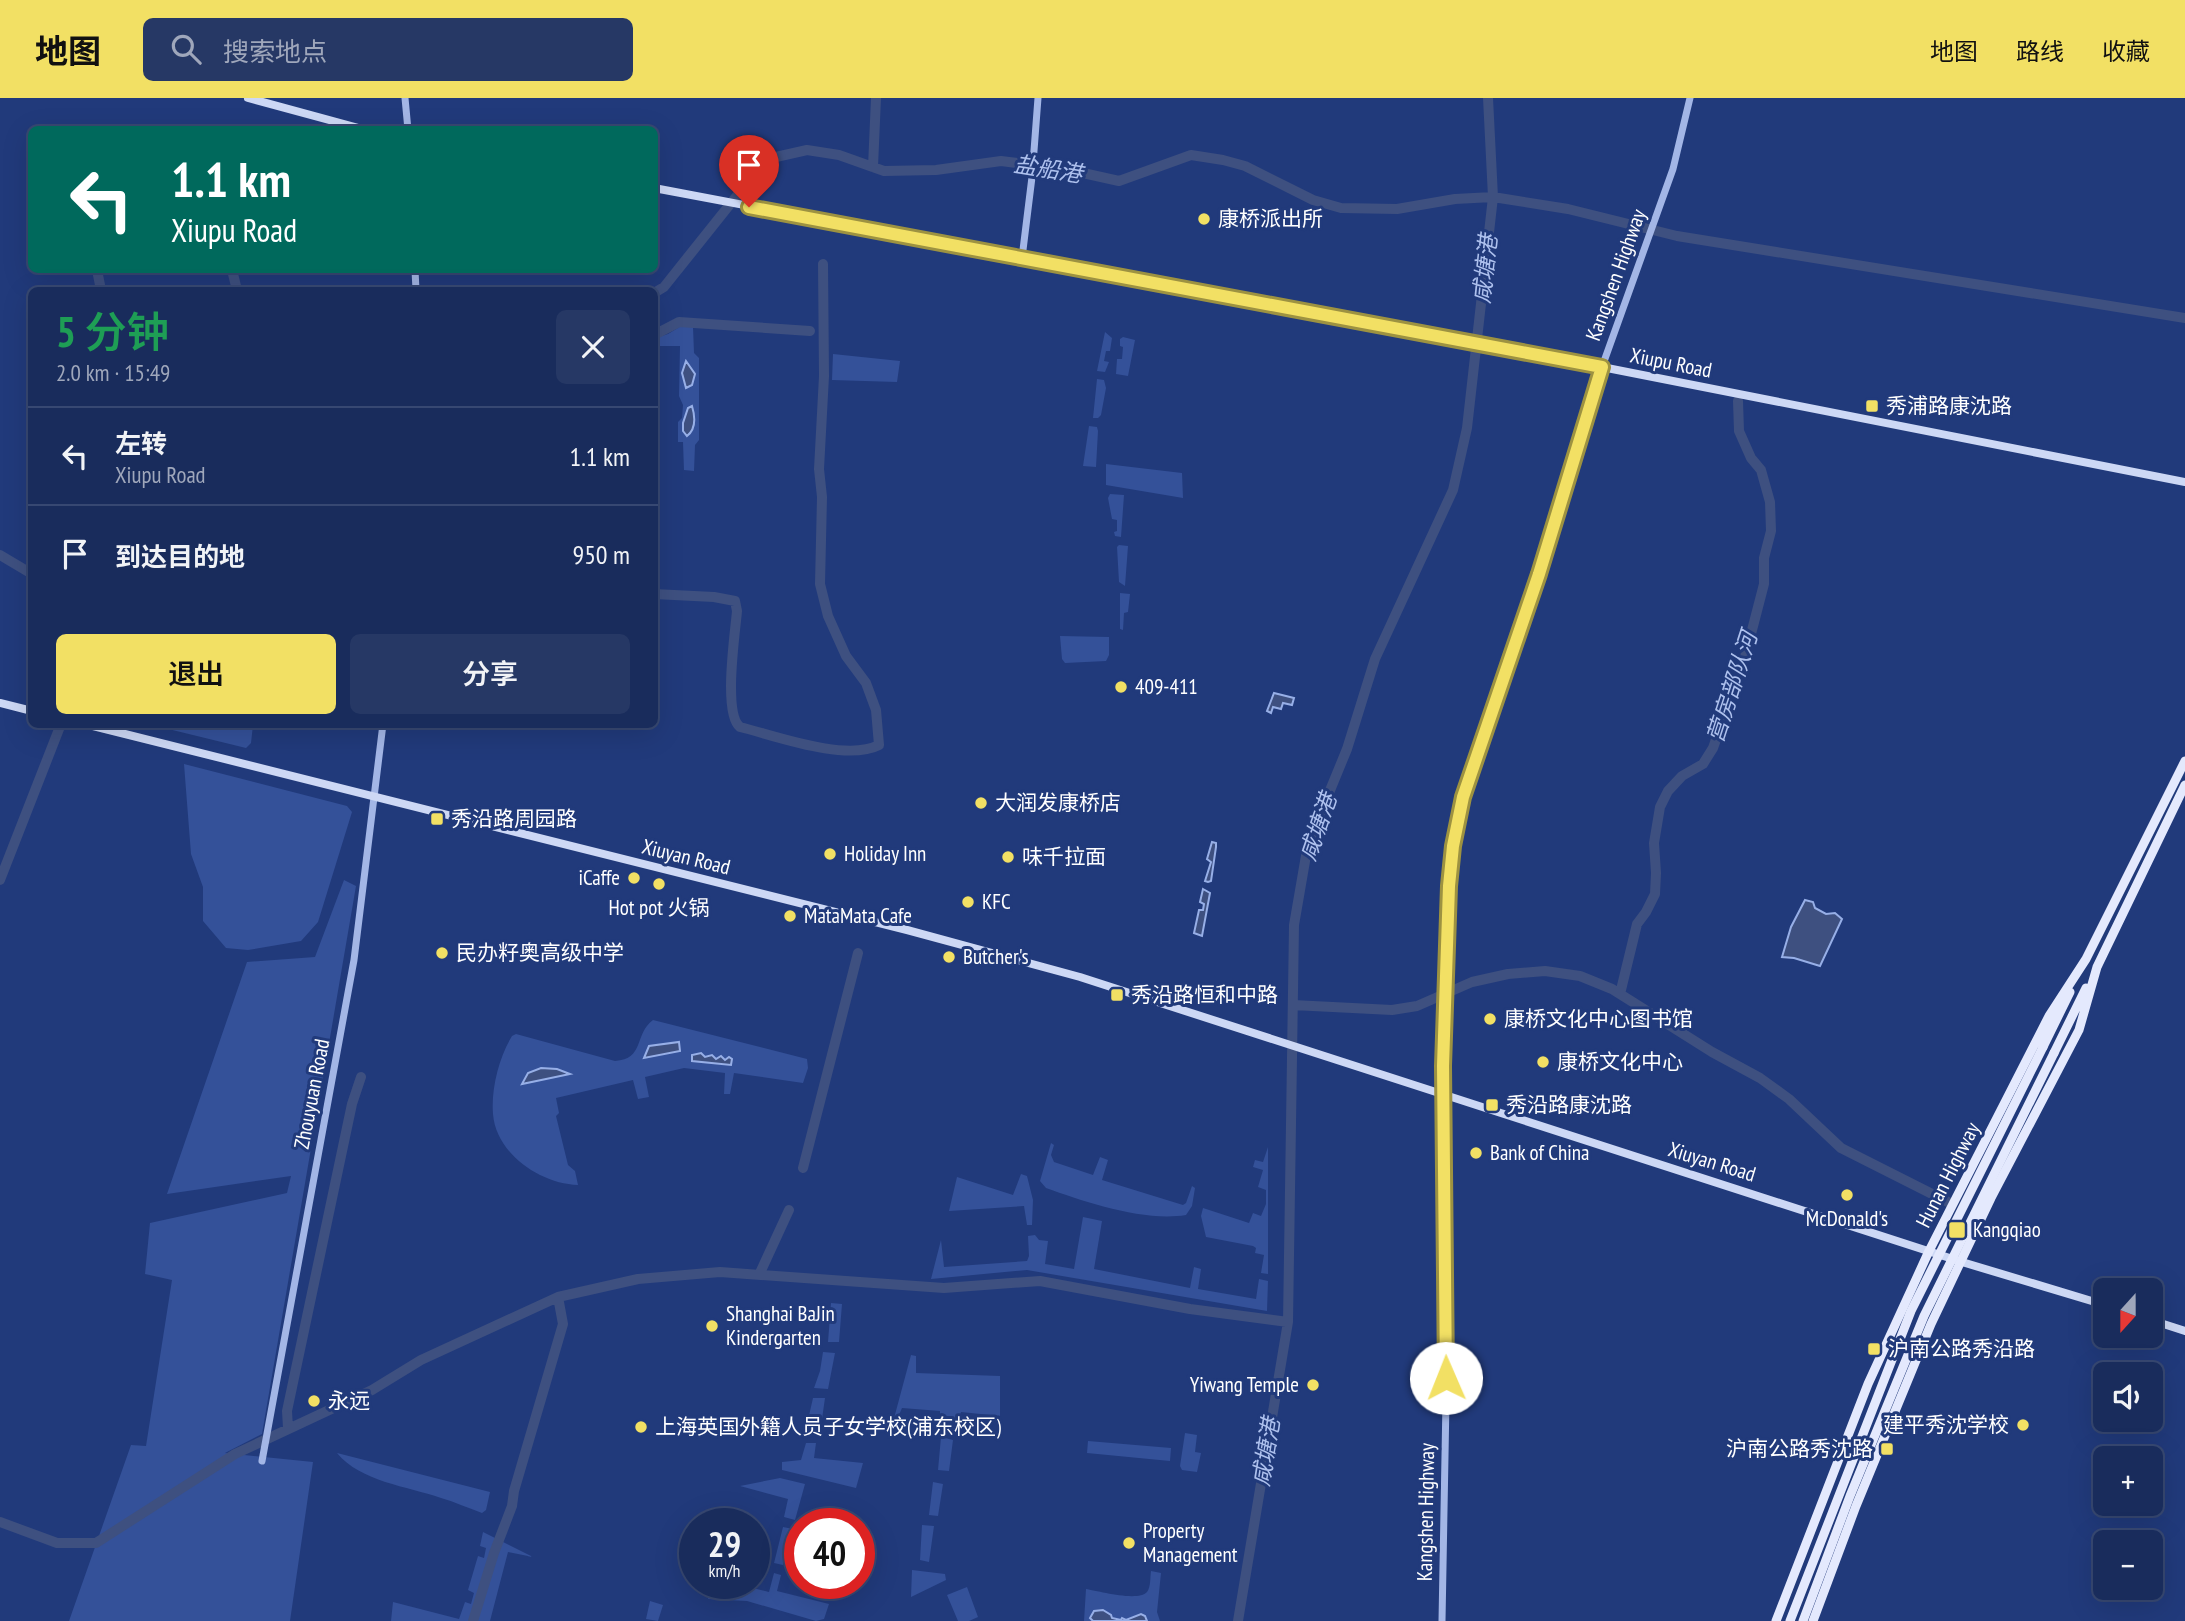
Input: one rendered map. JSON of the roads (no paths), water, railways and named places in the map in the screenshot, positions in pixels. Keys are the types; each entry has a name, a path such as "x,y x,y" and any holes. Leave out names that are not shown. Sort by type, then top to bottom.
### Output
{"main road":[{"path":"248,98 351,126"},
{"name":"Xiupu Road","path":"658,189 1602,367 2185,482"},
{"path":"0,703 28,710"},
{"name":"Xiuyan Road","path":"99,728 1080,977 1962,1262 2093,1301"},
{"name":"Hunan Highway","path":"1776,1621 1868,1384 1929,1251 2049,1016 2086,959 2185,761"},
{"path":"1803,1621 1850,1496 1924,1316 2185,785"},
{"path":"1790,1621 1911,1311 2086,959"},
{"path":"1812,1621 1931,1324 1991,1198 2079,1030 2097,967"},
{"path":"2163,1324 2185,1331"}],"street":[{"path":"405,98 408,126"},
{"path":"1022,258 1038,98"},
{"name":"Kangshen Highway","path":"1442,1621 1446,1401 1443,1094 1449,886 1453,846 1463,797 1539,574 1602,367 1673,169 1690,98"},
{"name":"Zhouyuan Road","path":"265,1459 354,960 382,728"}],"waterway":[{"path":"873,167 876,98"},
{"name":"咸塘港","path":"1238,1621 1288,1322 1294,925 1308,844 1347,749 1375,659 1453,490 1467,428 1493,197 1488,98"},
{"name":"盐船港","path":"658,291 664,287 755,173 776,157 807,150 839,155 884,171 936,170 1001,161 1065,169 1119,181 1191,155 1245,166 1313,200 1341,208 1397,209 1455,199 1493,197 1568,209 1677,236 2185,318"},
{"path":"658,594 714,597 735,601 737,611 731,691 732,707 740,727 830,749 848,751 879,745 876,710 866,683 846,656 828,616 820,584 823,264"},
{"path":"98,273 100,287"},
{"path":"233,273 236,287"},
{"path":"658,333 679,322 810,331"},
{"name":"营房部队河","path":"1620,994 1637,924 1655,894 1654,843 1660,807 1668,791 1682,776 1703,764 1713,748 1745,657 1764,584 1764,558 1771,531 1770,502 1761,470 1751,458 1739,431 1738,401"},
{"name":"盐船港","path":"0,555 28,572"},
{"path":"0,880 59,728"},
{"path":"803,1168 858,953"},
{"path":"1293,1005 1392,1010 1417,1006 1472,982 1508,974 1545,971 1580,976 1612,989 1712,1052 1760,1078 1789,1099 1841,1148 1948,1202"},
{"path":"288,1428 287,1411 352,1104 361,1077"},
{"path":"759,1275 789,1210"},
{"path":"0,1522 57,1543 96,1543 235,1454 372,1390 421,1360 558,1297 638,1279 720,1272 944,1288 1040,1281 1190,1309 1288,1322"},
{"path":"473,1621 512,1506 514,1491 563,1324 558,1297"}],"place":[{"name":"康桥派出所","path":"1204,219"},
{"name":"秀浦路康沈路","path":"1872,406"},
{"name":"409-411","path":"1121,687"},
{"name":"大润发康桥店","path":"981,803"},
{"name":"秀沿路周园路","path":"437,819"},
{"name":"Holiday Inn","path":"830,854"},
{"name":"味千拉面","path":"1008,857"},
{"name":"iCaffe","path":"634,878"},
{"name":"Hot pot 火锅","path":"659,884"},
{"name":"KFC","path":"968,902"},
{"name":"MataMata Cafe","path":"790,916"},
{"name":"民办籽奥高级中学","path":"442,953"},
{"name":"Butcher's","path":"949,957"},
{"name":"秀沿路恒和中路","path":"1117,995"},
{"name":"康桥文化中心图书馆","path":"1490,1019"},
{"name":"康桥文化中心","path":"1543,1062"},
{"name":"秀沿路康沈路","path":"1492,1105"},
{"name":"Bank of China","path":"1476,1153"},
{"name":"McDonald's","path":"1847,1195"},
{"name":"Kangqiao","path":"1957,1230"},
{"name":"Shanghai BaJin Kindergarten","path":"712,1326"},
{"name":"沪南公路秀沿路","path":"1874,1349"},
{"name":"Yiwang Temple","path":"1313,1385"},
{"name":"永远","path":"314,1401"},
{"name":"建平秀沈学校","path":"2023,1425"},
{"name":"上海英国外籍人员子女学校(浦东校区)","path":"641,1427"},
{"name":"沪南公路秀沈路","path":"1887,1449"},
{"name":"Property Management","path":"1129,1543"}]}
